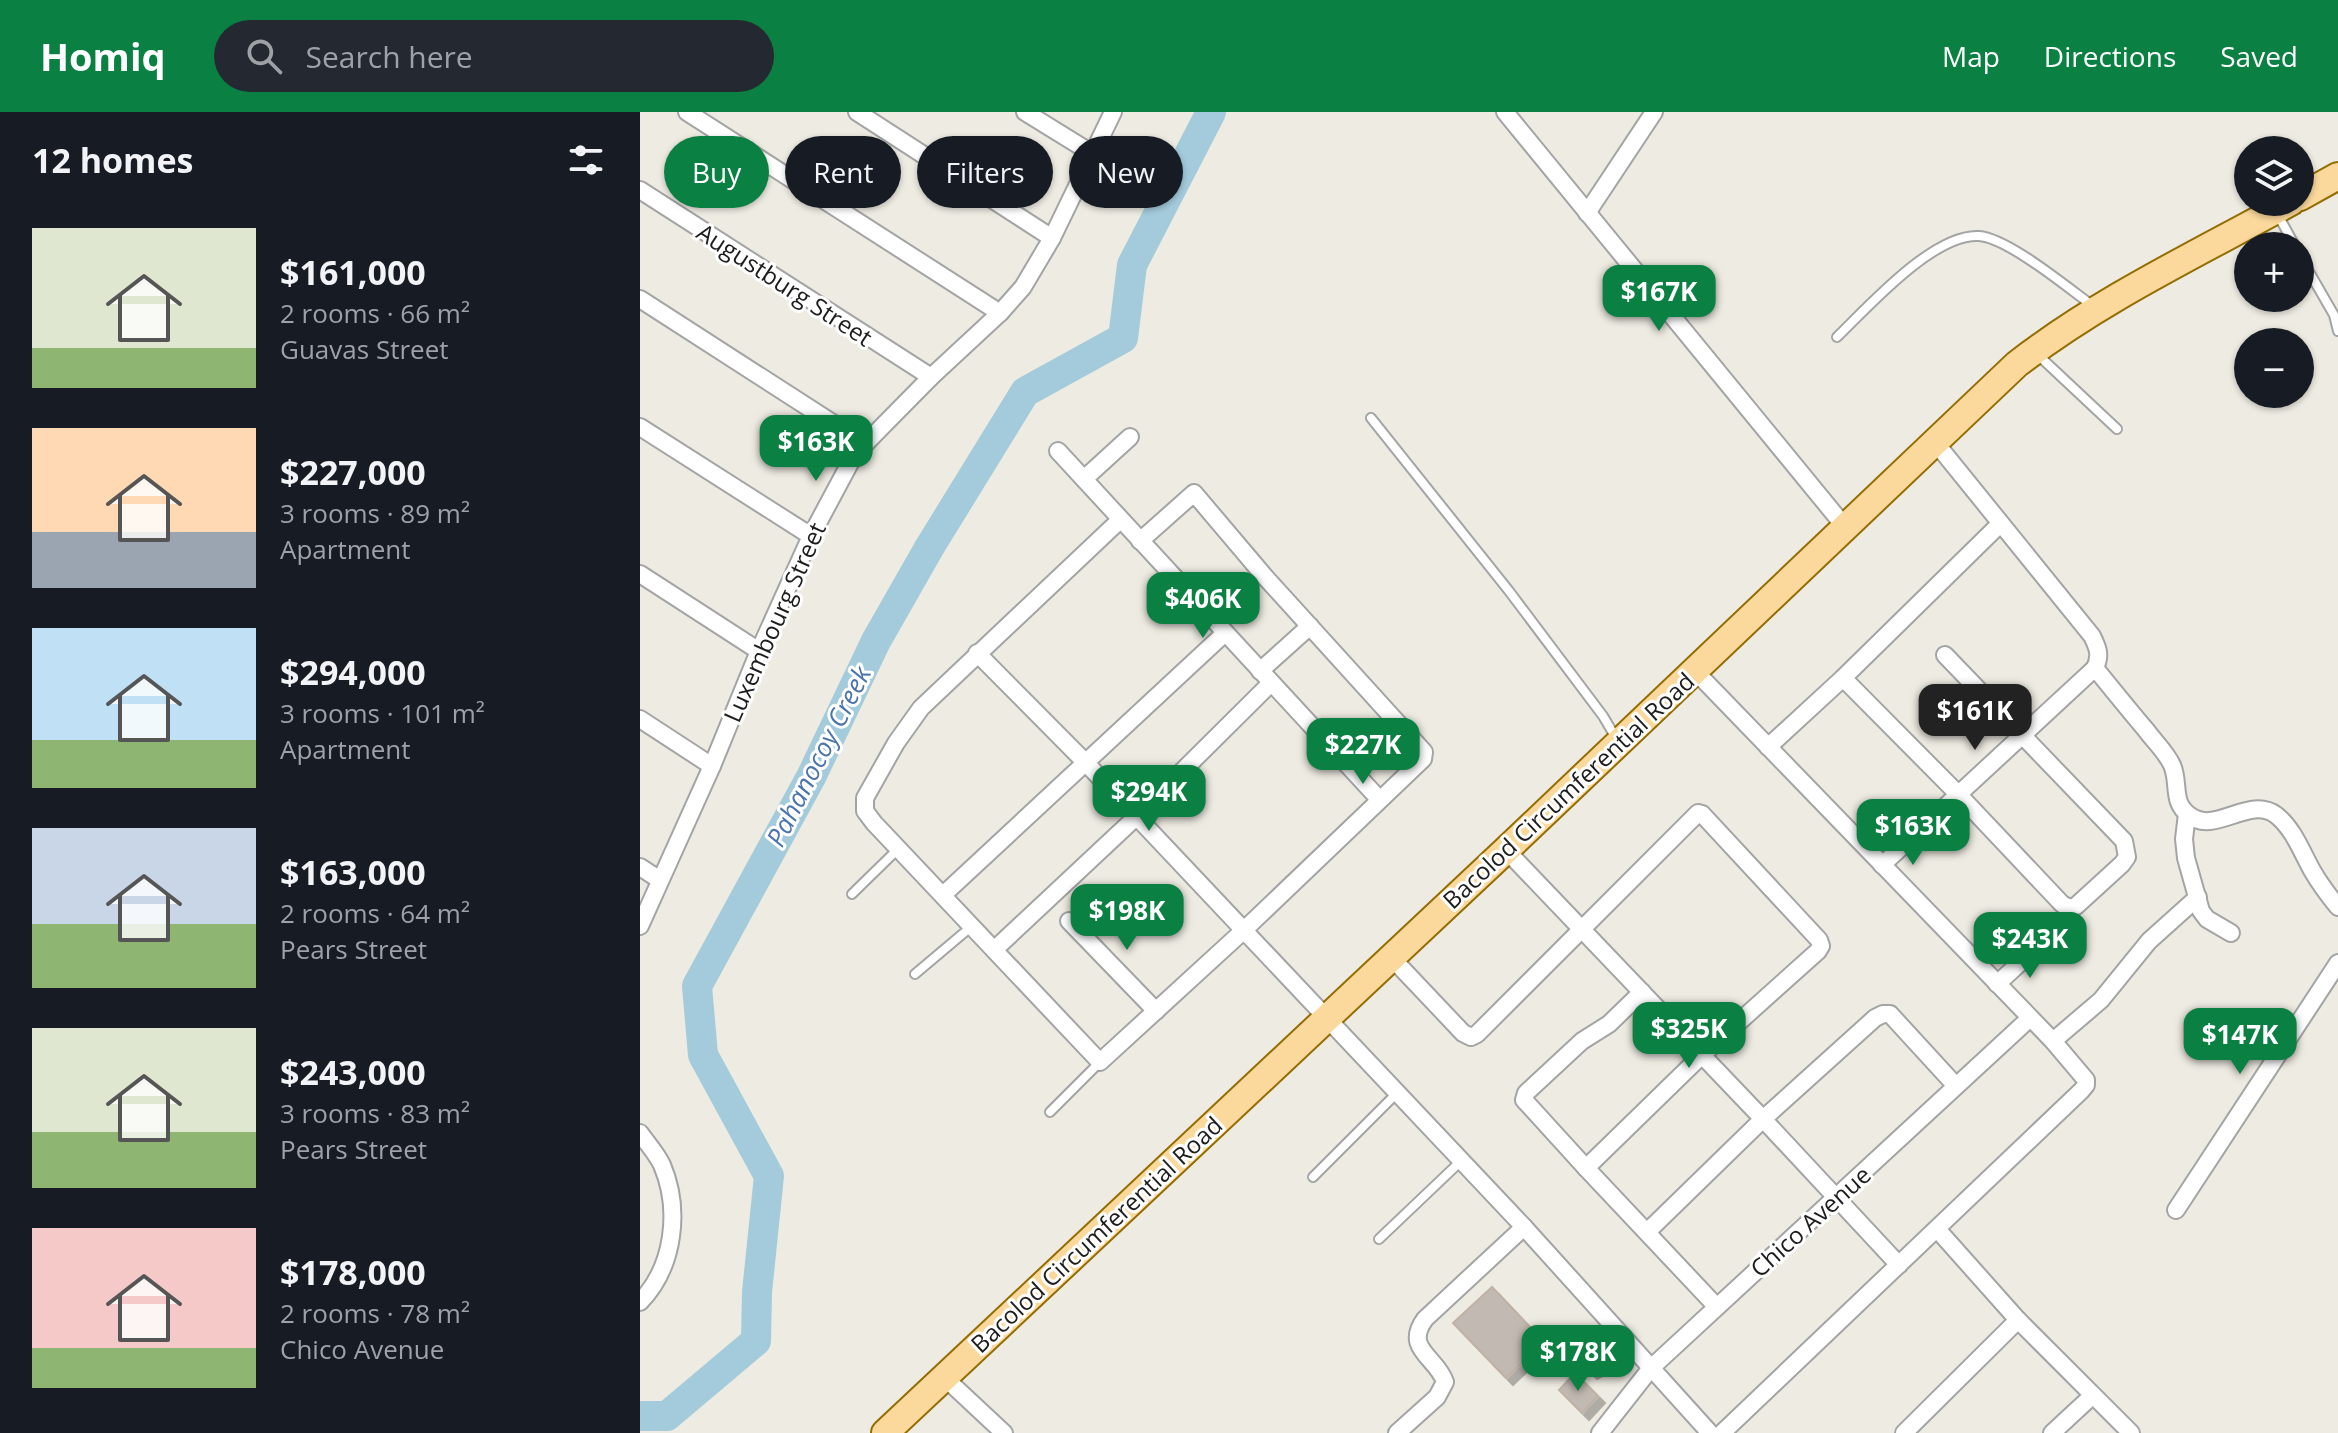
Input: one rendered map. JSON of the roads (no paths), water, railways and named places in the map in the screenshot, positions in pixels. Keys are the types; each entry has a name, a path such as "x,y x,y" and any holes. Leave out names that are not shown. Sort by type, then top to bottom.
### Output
{"main road":[{"path":"2314,189 2338,176"},
{"name":"Bacolod Circumferential Road","path":"885,1433 1506,850 2017,364 2097,309 2266,216"}],"street":[{"path":"687,112 1000,313"},
{"path":"857,112 1052,238"},
{"path":"1025,112 1069,139"},
{"name":"Luxembourg Street","path":"1102,136 1113,112"},
{"path":"1505,112 1845,527"},
{"path":"1587,213 1654,112"},
{"name":"Augustburg Street","path":"640,190 931,377"},
{"name":"Luxembourg Street","path":"640,926 712,766 759,651 811,536 844,473 865,444 1023,287 1069,203"},
{"path":"640,299 865,444"},
{"path":"640,427 811,536"},
{"path":"1084,479 1130,437"},
{"path":"1882,865 2095,668 2099,658 2092,636 1935,442"},
{"path":"1058,451 1379,799"},
{"path":"1120,520 921,708 896,743 865,798 865,811 1100,1062 1423,759 1424,752 1266,578 1194,493 1140,541"},
{"path":"1768,747 2000,524"},
{"path":"640,574 759,651"},
{"path":"995,949 1135,818 1310,626"},
{"path":"943,895 1225,633"},
{"path":"977,653 1086,763 1324,1019 1524,1227 1710,1433"},
{"path":"1843,678 2062,904 2069,908 2076,906 2122,864 2127,857 2124,841 1945,655"},
{"path":"2095,668 2167,757 2175,777 2179,805 2187,814 2198,821 2212,821 2263,809 2275,814 2292,834 2338,907"},
{"path":"1694,670 2053,1041 2084,1075 2086,1085 1722,1433"},
{"path":"640,719 712,766"},
{"path":"1391,957 1463,1033 1471,1037 1583,930 1698,813 1819,940 1821,946 1818,951 1702,1055 1586,1168"},
{"path":"2187,814 2184,839 2186,858 2201,911 2207,919 2231,933"},
{"path":"1506,850 1899,1265"},
{"path":"640,867 660,880"},
{"path":"2053,1041 2101,1000 2149,941 2198,897"},
{"path":"1069,921 1156,1011"},
{"path":"1997,984 2036,948"},
{"path":"2176,1210 2338,963"},
{"path":"1642,992 1609,1024 1582,1041 1526,1093 1524,1100 1716,1306"},
{"path":"1647,1232 1763,1119 1883,1014 1890,1014 1956,1086"},
{"name":"Chico Avenue","path":"1600,1433 1651,1368 2030,1018"},
{"path":"640,1133 661,1163 671,1196 671,1230 665,1267 653,1288 640,1302"},
{"path":"1397,1433 1437,1397 1445,1382 1443,1374 1420,1349 1419,1326 1524,1227"},
{"path":"1937,1229 2018,1320 2131,1433"},
{"path":"1904,1433 2018,1320"},
{"path":"944,1377 1004,1433"},
{"path":"2052,1433 2092,1396"}],"lane":[{"path":"1837,337 1924,256 1958,240 1980,236 2002,244 2047,271 2097,309"},
{"path":"2314,280 2334,315 2338,331"},
{"path":"2034,351 2117,429"},
{"path":"1371,418 1509,591 1619,742"},
{"path":"852,894 898,848"},
{"path":"915,974 973,926"},
{"path":"1050,1112 1100,1062"},
{"path":"1313,1177 1396,1094"},
{"path":"1379,1239 1461,1161"}],"waterway":[{"name":"Pahanocoy Creek","path":"640,1416 667,1416 756,1341 757,1292 769,1176 703,1055 697,986 811,777 876,641 1025,392 1123,338 1132,265 1211,112"}]}
